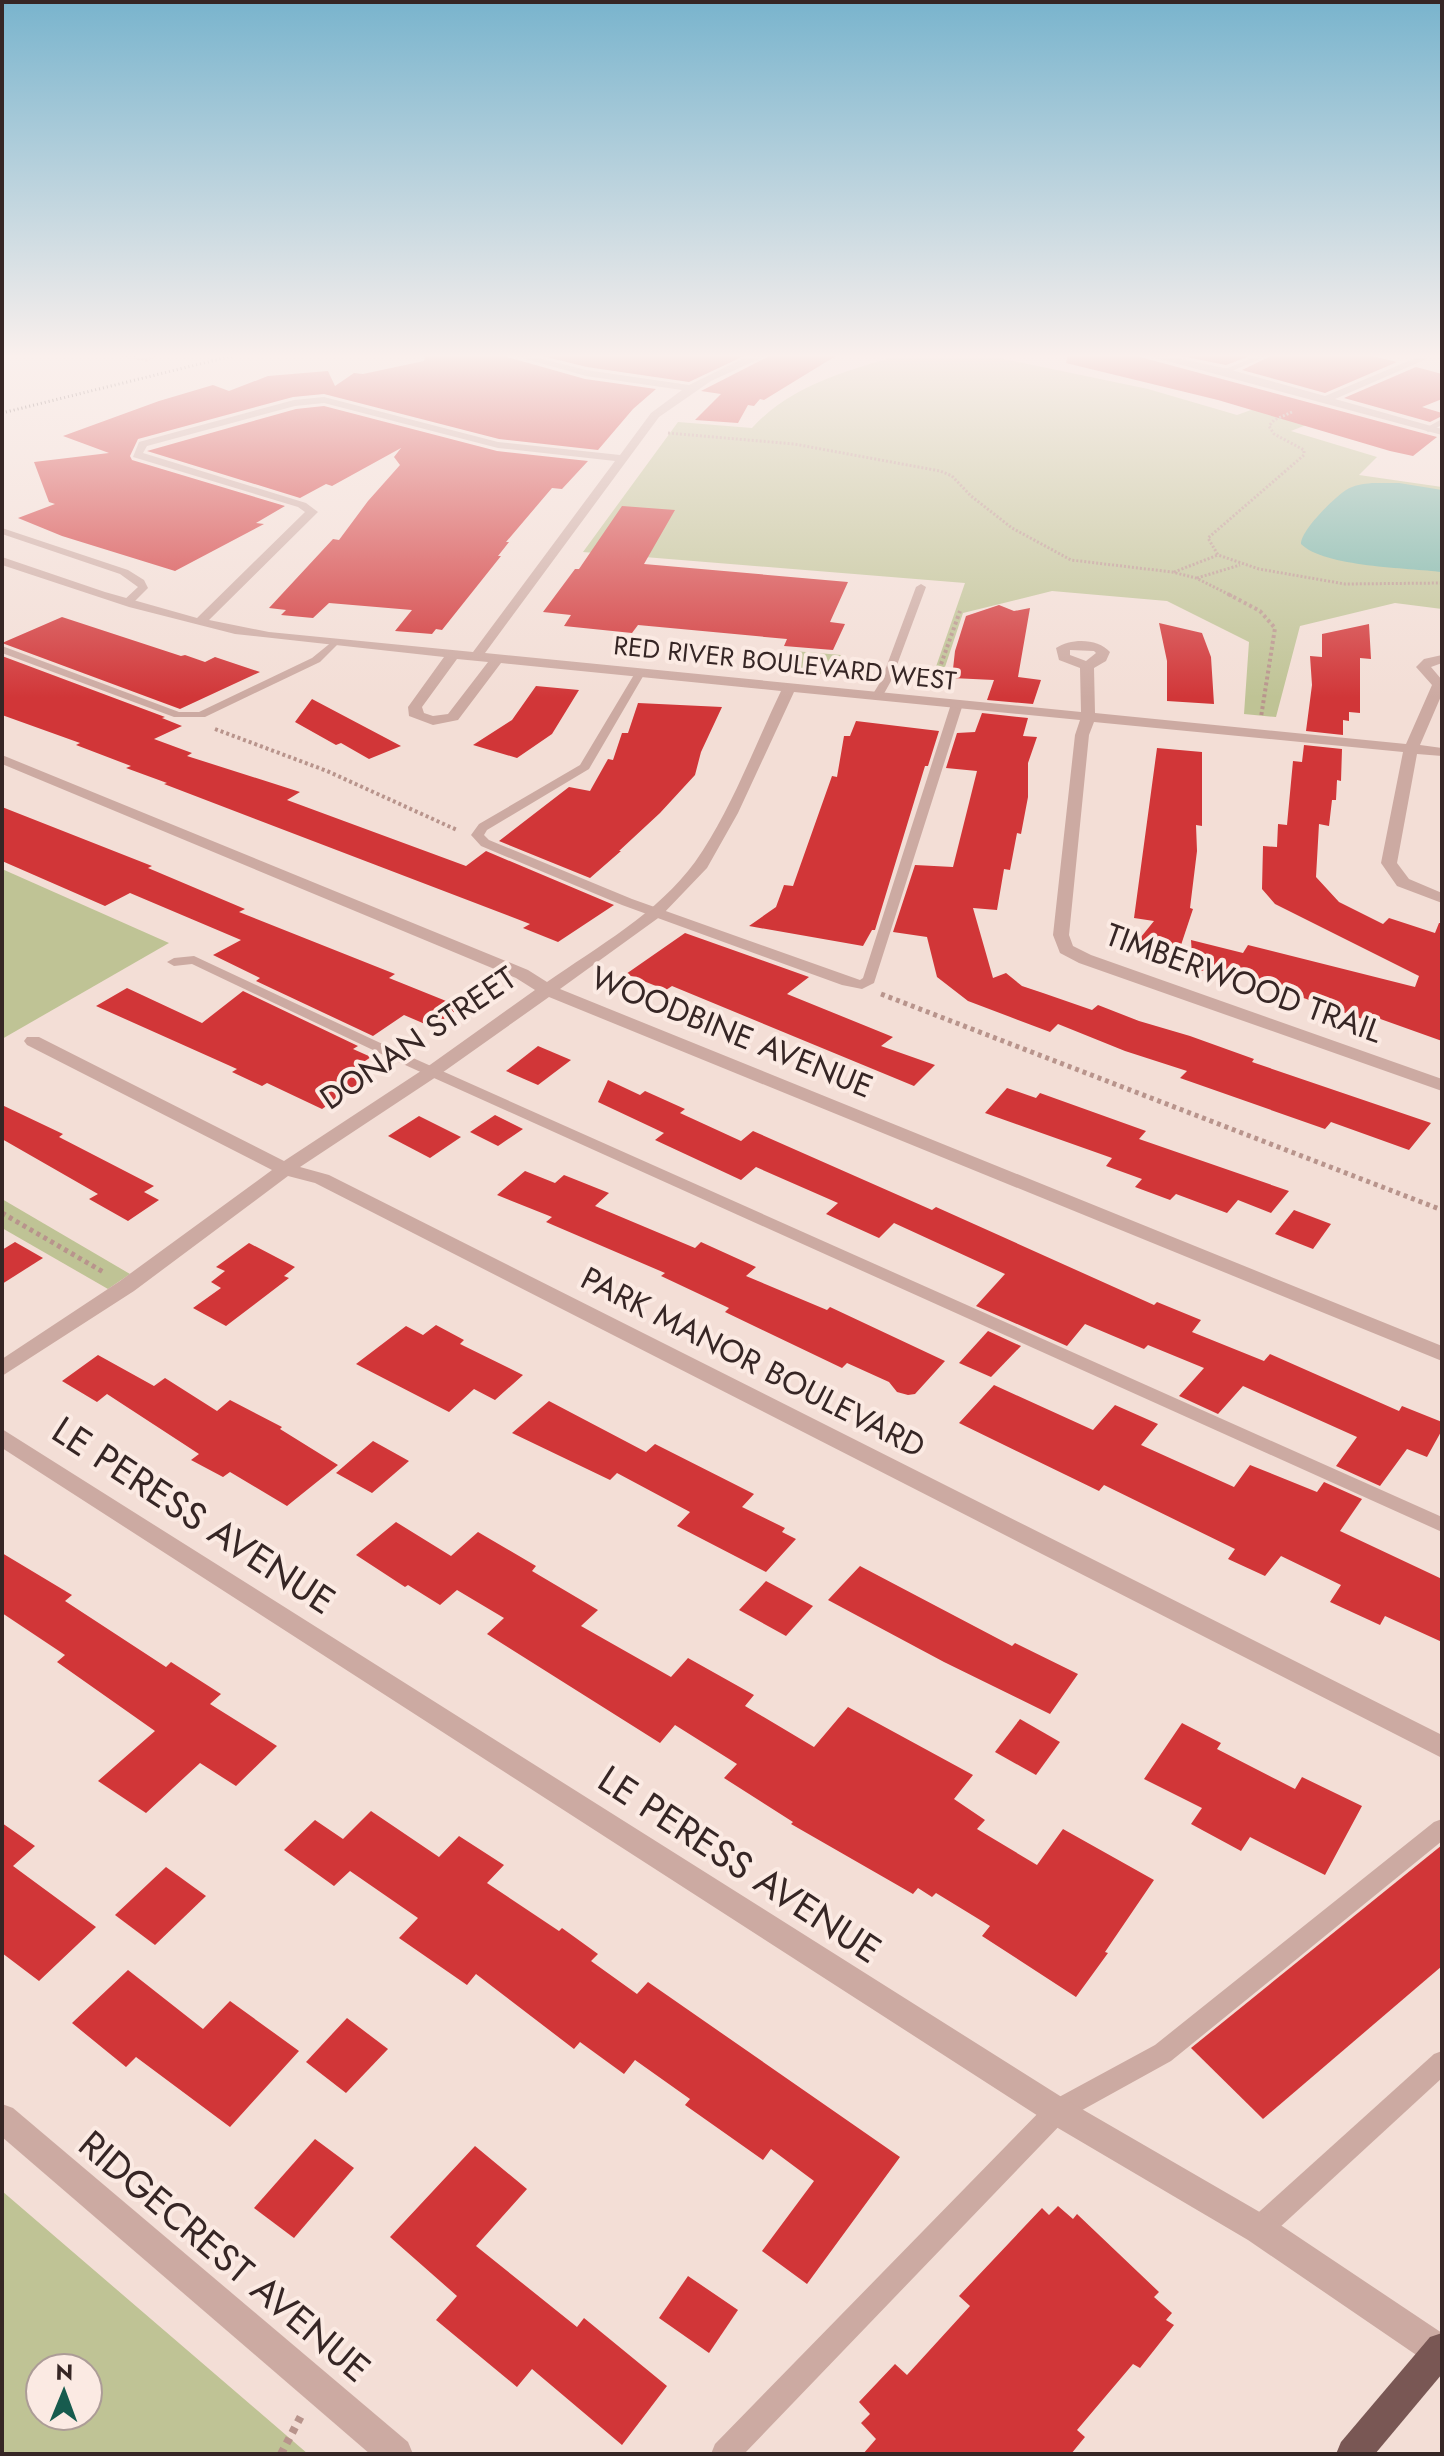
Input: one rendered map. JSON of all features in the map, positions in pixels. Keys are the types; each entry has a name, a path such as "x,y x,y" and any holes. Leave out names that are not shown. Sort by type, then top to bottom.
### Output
{"main road":[{"path":"1353,2454 1441,2350"}],"street":[{"path":"182,469 302,505 312,512 200,622"},
{"path":"476,657 616,469"},
{"name":"RED RIVER BOULEVARD WEST","path":"2,561 127,603 230,630 333,644 1442,752"},
{"path":"453,655 415,707 414,713 421,719 432,721 453,717 497,659"},
{"path":"1442,659 1423,667 1440,685 1411,749 1389,863 1393,876 1415,890 1442,898"},
{"path":"1087,666 1088,718"},
{"name":"DONAN STREET","path":"2,1369 127,1286 285,1169 433,1071 655,913 701,865 730,813 789,688"},
{"name":"TIMBERWOOD TRAIL","path":"1088,718 1082,735 1061,935 1066,949 1085,959 1442,1085"},
{"name":"WOODBINE AVENUE","path":"2,759 522,974 547,990 1442,1354"},
{"name":"PARK MANOR BOULEVARD","path":"33,1041 285,1169 322,1179 1442,1747"},
{"name":"LE PERESS AVENUE","path":"2,1437 1057,2111 1259,2229 1441,2350"},
{"name":"RIDGECREST AVENUE","path":"2,2118 396,2454"}],"lane":[{"path":"2,531 124,572 140,582 143,588 127,603"},
{"path":"877,697 886,681 921,587"},
{"path":"2,649 178,715 191,716 201,715 316,660 333,644"},
{"path":"640,673 585,767 483,827 477,835 485,843 655,913 862,985 869,980 957,704"},
{"path":"174,962 194,960 433,1071 1442,1525"},
{"path":"725,2454 1057,2111 1163,2053 1442,1828"},
{"path":"1259,2229 1442,2062"}],"path":[{"path":"927,469 952,476 971,496 1012,528 1071,560 1172,572 1196,578 1260,611 1275,628 1261,717"},
{"path":"1288,469 1208,538 1218,555 1240,565 1345,584 1442,583"},
{"path":"1172,572 1218,555"},
{"path":"1196,578 1240,565"},
{"path":"933,686 960,611"},
{"path":"191,716 205,725 327,771 446,827 477,835"},
{"path":"862,985 890,999 1442,1210"},
{"path":"2,1213 127,1286"},
{"path":"281,2454 317,2386"}],"green space":[{"path":"644,469 1365,469 1359,475 1442,487 1442,609 1395,603 1300,626 1276,717 1244,714 1249,642 1167,601 1052,591 963,613 939,685 930,684 965,583 583,552"},
{"path":"784,652 841,655 833,675 775,669"},
{"path":"2,869 169,943 2,1039"},
{"path":"2,1199 130,1274 108,1289 2,1228"},
{"path":"2,2191 308,2454 2,2454"}],"water":[{"path":"1399,483 1442,490 1442,572 1347,562 1312,552 1301,544 1312,523 1341,494 1352,487"}],"building":[{"path":"36,469 161,469 285,506 256,523 264,524 175,571 62,536 18,518 55,504 49,502"},
{"path":"204,469 364,469 332,486 326,484 300,498"},
{"path":"397,469 581,469 562,489 552,488 506,542 509,542 498,556 501,556 442,630 436,629 432,634 395,631 412,610 329,603 313,618 281,615 286,610 269,608 333,539 339,540"},
{"path":"622,506 675,510 644,564 848,582 830,622 845,624 833,650 784,646 787,639 638,625 632,633 564,626 571,615 543,612 575,569 579,569"},
{"path":"999,605 1014,611 1030,608 1018,677 1041,680 1033,704 987,700 994,680 952,678 955,651 966,616"},
{"path":"62,617 181,656 205,662 215,657 260,672 180,709 2,643"},
{"path":"1159,623 1202,633 1211,657 1214,704 1167,701 1167,661"},
{"path":"1369,624 1371,659 1360,658 1360,713 1349,712 1349,721 1343,720 1343,735 1306,731 1312,685 1310,656 1322,657 1322,634"},
{"path":"2,656 165,717 162,718 182,726 154,739 192,753 187,756 300,792 287,800 466,866 486,851 614,905 558,942 523,928 530,924 164,784 167,783 76,745 80,743 2,715"},
{"path":"536,686 579,690 552,734 517,758 473,745 512,720"},
{"path":"312,699 401,746 369,759 341,743 336,745 295,722"},
{"path":"638,703 722,707 701,752 695,775 660,813 590,878 499,841 569,787 590,791 608,759 613,760 622,733 628,733"},
{"path":"982,713 1028,718 1023,736 1037,737 1028,763 1028,797 1021,834 1017,833 1010,870 1004,869 997,910 973,908 993,978 1006,973 1022,986 1092,1010 1098,1005 1431,1123 1409,1150 1331,1122 1325,1129 1180,1078 1187,1071 1125,1051 1058,1024 1050,1032 968,1001 937,977 927,937 893,932 915,865 953,867 977,771 946,768 957,733 975,732"},
{"path":"856,721 939,731 928,766 925,766 875,930 863,946 749,926 776,907 784,885 793,886 832,776 837,777 844,736 850,736"},
{"path":"1304,745 1342,749 1341,781 1337,780 1336,800 1332,800 1329,826 1319,824 1316,877 1339,902 1383,924 1389,918 1435,933 1439,923 1442,923 1442,1041 1372,1016 1368,1021 1234,973 1193,970 1191,940 1243,953 1248,945 1415,987 1419,976 1275,904 1262,889 1263,846 1277,847 1278,824 1287,825 1293,761 1302,762"},
{"path":"1157,748 1202,752 1202,826 1196,825 1197,851 1190,908 1193,909 1176,960 1132,948 1154,921 1134,918"},
{"path":"2,807 152,866 148,868 245,909 239,912 395,974 389,978 461,1007 432,1027 404,1015 373,1036 256,981 260,978 213,955 241,940 130,893 105,906 2,861"},
{"path":"685,933 809,977 787,994 893,1037 881,1046 935,1065 914,1086 672,986 666,990 626,974"},
{"path":"127,988 202,1023 243,991 358,1046 353,1049 371,1057 347,1073 364,1080 322,1109 267,1083 262,1086 232,1072 237,1069 96,1006"},
{"path":"538,1046 571,1060 538,1085 506,1071"},
{"path":"608,1080 640,1095 645,1091 685,1109 680,1113 741,1141 753,1131 932,1210 936,1207 1154,1305 1157,1302 1201,1320 1192,1332 1264,1361 1270,1354 1399,1411 1402,1406 1442,1422 1442,1430 1427,1457 1407,1449 1380,1486 1336,1466 1357,1437 1243,1386 1218,1414 1179,1396 1204,1368 1148,1345 1144,1349 1085,1324 1067,1346 976,1306 1005,1274 894,1223 879,1238 826,1214 838,1203 756,1167 741,1180 655,1140 664,1133 598,1102"},
{"path":"1007,1088 1036,1098 1040,1093 1146,1131 1139,1139 1289,1191 1271,1213 1238,1200 1227,1213 1176,1194 1170,1200 1135,1187 1142,1179 1106,1166 1112,1158 985,1113"},
{"path":"2,1105 63,1134 59,1137 154,1186 144,1192 159,1200 128,1221 89,1199 98,1194 2,1139"},
{"path":"495,1115 523,1129 498,1146 470,1132"},
{"path":"419,1116 461,1137 430,1158 388,1136"},
{"path":"525,1171 555,1183 564,1175 609,1193 595,1206 695,1248 701,1242 756,1267 746,1276 827,1310 830,1307 945,1361 915,1394 908,1395 897,1392 889,1382 847,1363 842,1368 725,1312 729,1308 661,1276 665,1273 546,1222 552,1217 497,1195"},
{"path":"1294,1210 1331,1224 1313,1249 1275,1234"},
{"path":"15,1242 43,1258 2,1284 2,1250"},
{"path":"249,1243 295,1267 284,1276 289,1278 226,1326 193,1308 221,1288 211,1282 225,1271 216,1267"},
{"path":"436,1325 464,1340 460,1344 523,1375 495,1400 474,1389 449,1412 356,1364 406,1326 423,1335"},
{"path":"988,1331 1021,1346 991,1377 959,1363"},
{"path":"98,1355 154,1386 165,1378 217,1411 230,1400 282,1427 280,1429 338,1465 287,1506 230,1472 223,1477 191,1460 199,1454 107,1394 97,1402 62,1381"},
{"path":"994,1385 1093,1430 1115,1405 1158,1424 1141,1445 1234,1487 1250,1465 1317,1492 1324,1482 1362,1499 1340,1531 1442,1579 1442,1642 1385,1616 1380,1625 1330,1602 1341,1585 1281,1556 1265,1576 1228,1559 1235,1549 1104,1485 1099,1491 959,1423"},
{"path":"549,1401 646,1452 655,1444 754,1494 742,1507 785,1528 782,1532 796,1539 766,1572 677,1526 690,1512 617,1473 610,1480 512,1433"},
{"path":"373,1441 409,1461 372,1493 336,1473"},
{"path":"396,1522 451,1556 478,1532 536,1566 532,1571 598,1610 581,1626 671,1677 688,1658 754,1695 745,1706 814,1747 848,1707 973,1775 954,1799 985,1820 977,1829 1037,1865 1063,1829 1154,1880 1076,1997 982,1936 990,1926 936,1893 932,1897 918,1888 913,1894 791,1824 793,1822 724,1778 737,1764 675,1725 660,1743 487,1634 504,1618 457,1590 440,1605 408,1585 405,1587 356,1555"},
{"path":"2,1553 72,1595 65,1601 166,1667 171,1662 221,1694 210,1704 277,1746 236,1786 200,1763 146,1813 98,1781 155,1731 57,1662 65,1655 2,1613"},
{"path":"860,1566 1012,1646 1015,1643 1078,1674 1050,1714 944,1662 828,1600"},
{"path":"766,1581 813,1606 786,1636 739,1610"},
{"path":"1020,1719 1060,1742 1036,1775 995,1752"},
{"path":"1182,1723 1221,1743 1217,1749 1295,1789 1302,1777 1362,1806 1325,1875 1250,1837 1241,1851 1191,1824 1202,1808 1144,1779"},
{"path":"371,1811 439,1857 459,1836 504,1865 487,1883 559,1931 562,1928 598,1954 591,1961 637,1994 648,1982 900,2157 807,2284 762,2251 814,2181 771,2149 763,2160 685,2105 690,2099 635,2060 624,2074 580,2042 574,2049 476,1974 467,1985 399,1938 418,1918 350,1871 334,1886 284,1850 315,1820 343,1839"},
{"path":"2,1823 35,1846 13,1866 96,1927 39,1981 2,1953"},
{"path":"1442,1845 1442,1966 1263,2119 1191,2048"},
{"path":"166,1867 206,1896 155,1945 115,1915"},
{"path":"128,1970 203,2029 230,2001 299,2051 230,2127 136,2057 126,2067 72,2023"},
{"path":"347,2018 388,2049 346,2093 306,2062"},
{"path":"315,2139 354,2168 294,2238 254,2208"},
{"path":"475,2146 527,2189 476,2246 577,2327 584,2318 667,2386 622,2445 532,2369 517,2387 436,2320 457,2296 390,2237"},
{"path":"1058,2206 1073,2219 1077,2214 1159,2292 1154,2297 1172,2313 1166,2320 1174,2325 1140,2368 1133,2364 1077,2430 1085,2437 1071,2454 863,2454 876,2439 861,2423 870,2414 859,2402 895,2364 907,2375 970,2306 959,2296 1042,2208 1049,2215"},
{"path":"688,2276 738,2310 709,2353 659,2318"}]}
